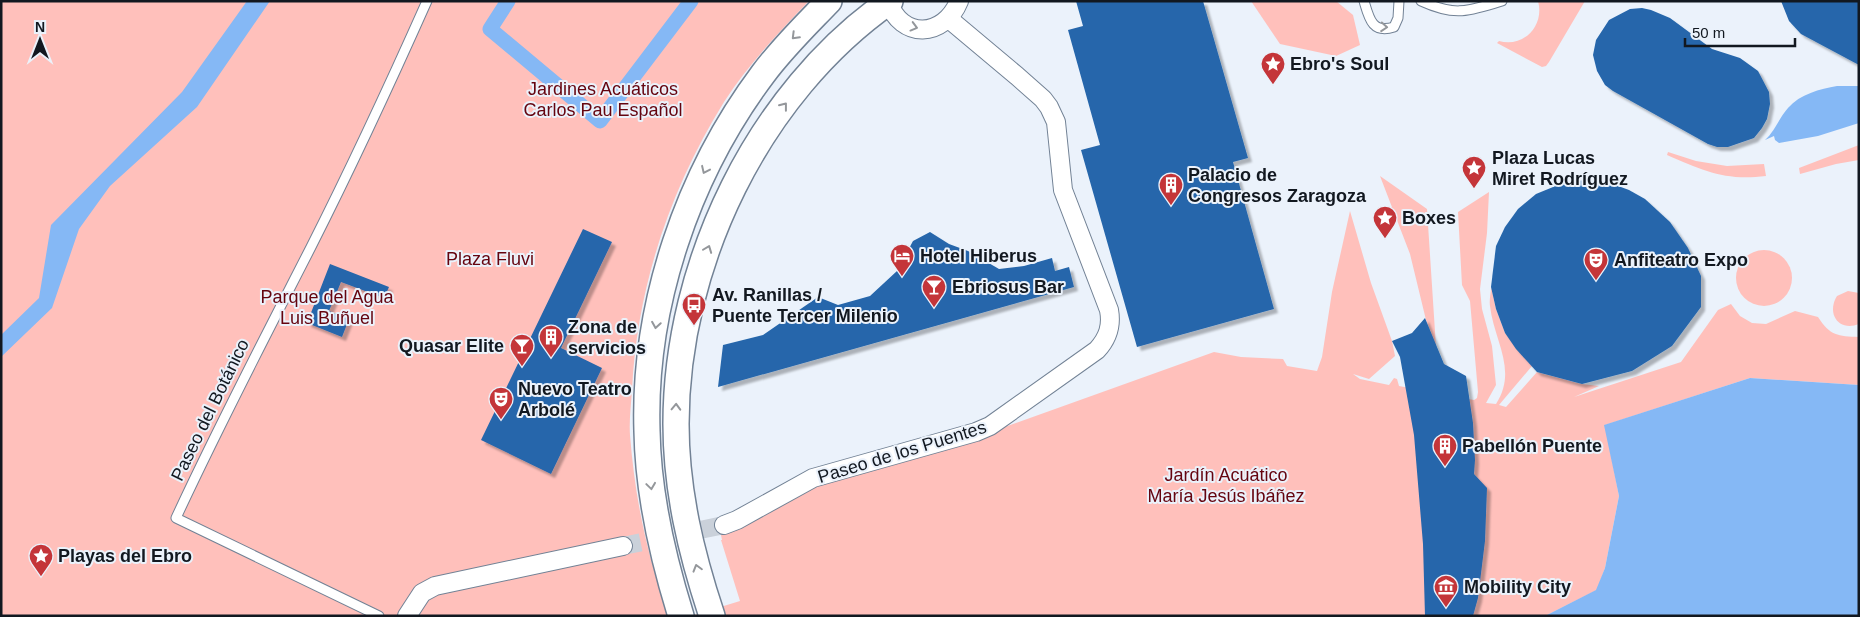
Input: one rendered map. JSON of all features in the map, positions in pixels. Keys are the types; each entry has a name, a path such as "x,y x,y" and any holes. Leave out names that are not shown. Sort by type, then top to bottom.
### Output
{"main road":[{"path":"681,616 657,528 649,464 646,402 658,306 672,255 687,212 723,135 763,74 788,43 829,1"},
{"path":"712,615 690,541 683,508 677,453 676,403 679,363 691,297 717,225 732,191 767,128 813,69 849,33 889,2"}],"street":[{"path":"889,2 896,17 901,22 919,29 935,28 949,19 959,1"},
{"name":"Paseo de los Puentes","path":"724,525 737,520 813,478 976,432 990,426 1097,350 1106,338 1110,323 1108,310 1063,190 1056,122 1049,107 1043,99 1017,76 949,19"},
{"path":"407,616 422,593 435,586 623,546"}],"lane":[{"name":"Paseo del Botánico","path":"379,616 176,518 311,247 427,1"},
{"path":"1364,1 1372,24 1376,27 1388,29 1394,27 1397,23 1399,1"},
{"path":"1421,1 1444,10 1462,12 1502,1"}],"green space":[{"name":"Parque del Agua Luis Buñuel","path":"1,1 809,1 743,75 724,102 705,135 672,204 649,277 635,352 630,435 635,482 643,527 654,571 669,616 1,616"},
{"path":"1251,1 1336,1 1353,15 1360,45 1336,56 1280,44"},
{"path":"1538,1 1585,1 1549,62 1546,66 1542,67 1497,43 1499,41 1516,41 1530,33 1538,19"},
{"path":"1859,145 1859,160 1800,174 1799,168"},
{"path":"1668,152 1696,161 1727,166 1764,164 1766,176 1726,176 1692,166 1667,155"},
{"path":"1380,176 1427,209 1436,347 1426,320 1410,254"},
{"name":"Jardín Acuático María Jesús Ibáñez","path":"1489,192 1487,233 1480,289 1482,309 1492,346 1496,385 1486,403 1496,404 1505,379 1503,355 1490,306 1491,287 1496,309 1505,333 1532,366 1499,405 1506,407 1537,372 1582,384 1599,386 1574,397 1681,362 1718,310 1731,304 1740,316 1752,323 1766,324 1795,311 1818,317 1835,334 1859,337 1859,385 1750,378 1605,425 1619,496 1605,568 1597,590 1545,616 691,616 740,601 721,535 813,486 957,444 1214,352 1241,357 1283,359 1287,366 1317,371 1322,357 1332,292 1350,211 1371,283 1392,341 1395,356 1369,379 1353,374 1360,379 1389,385 1394,378 1397,379 1399,386 1474,400 1477,398 1478,392 1470,301 1462,285 1458,212"},
{"path":"1758,250 1770,250 1780,254 1788,262 1792,278 1788,294 1780,302 1770,306 1758,306 1748,302 1740,294 1736,284 1736,272 1740,262 1748,254"},
{"path":"1848,291 1859,293 1859,324 1852,326 1846,326 1836,320 1833,309 1837,296"}],"water":[{"path":"247,1 270,1 197,107 110,186 79,229 52,308 1,357 1,335 39,298 51,225 182,92"},
{"path":"1837,86 1859,86 1859,123 1818,136 1779,143 1775,140 1774,136 1765,140 1772,133 1785,112 1798,99 1811,93"},
{"path":"1750,378 1859,385 1859,616 1545,616 1596,590 1605,568 1619,496 1604,425"}],"building":[{"name":"Palacio de Congresos Zaragoza","path":"1076,1 1203,1 1248,158 1233,162 1274,309 1137,347 1081,150 1100,145 1068,30 1083,26"},
{"path":"1781,1 1859,1 1859,65 1801,34 1789,21"},
{"path":"1642,8 1670,18 1712,49 1740,58 1758,71 1769,92 1770,104 1767,119 1754,138 1728,147 1717,147 1708,144 1605,85 1597,71 1593,55 1596,40 1609,20 1630,9"},
{"name":"Anfiteatro Expo","path":"1593,180 1610,183 1629,190 1645,199 1670,222 1688,248 1701,276 1701,307 1672,346 1632,371 1582,384 1537,372 1516,349 1505,333 1496,309 1491,287 1496,246 1505,227 1518,209 1536,194 1558,185 1571,181"},
{"name":"Zona de servicios","path":"583,229 612,242 561,348 602,368 551,474 481,440"},
{"path":"930,232 949,244 968,251 999,269 1024,266 1052,258 1055,271 1069,267 1074,287 718,387 723,345 763,335 818,297 838,305 870,296 897,271 913,241"},
{"path":"330,264 389,287 384,298 341,282 329,311 349,319 342,337 307,323"},
{"name":"Pabellón Puente","path":"1425,318 1444,364 1466,376 1473,423 1474,474 1487,488 1485,541 1478,598 1473,616 1425,616 1423,544 1414,435 1400,357 1392,341 1412,333"}],"waterway":[{"path":"508,1 490,29 600,121 691,1"}],"tunnel":[{"path":"623,546 724,525"}],"place":[{"name":"Ebro's Soul","path":"1273,85"},
{"name":"Plaza Lucas Miret Rodríguez","path":"1474,189"},
{"name":"Palacio de Congresos Zaragoza","path":"1171,206"},
{"name":"Boxes","path":"1385,239"},
{"name":"Hotel Hiberus","path":"902,277"},
{"name":"Anfiteatro Expo","path":"1596,281"},
{"name":"Ebriosus Bar","path":"934,308"},
{"name":"Av. Ranillas / Puente Tercer Milenio","path":"694,326"},
{"name":"Zona de servicios","path":"551,358"},
{"name":"Quasar Elite","path":"522,367"},
{"name":"Nuevo Teatro Arbolé","path":"501,420"},
{"name":"Pabellón Puente","path":"1445,467"},
{"name":"Playas del Ebro","path":"41,577"},
{"name":"Mobility City","path":"1446,608"}],"park label":[{"name":"Jardines Acuáticos Carlos Pau Español","path":"603,99"},
{"name":"Plaza Fluvi","path":"490,259"}]}
